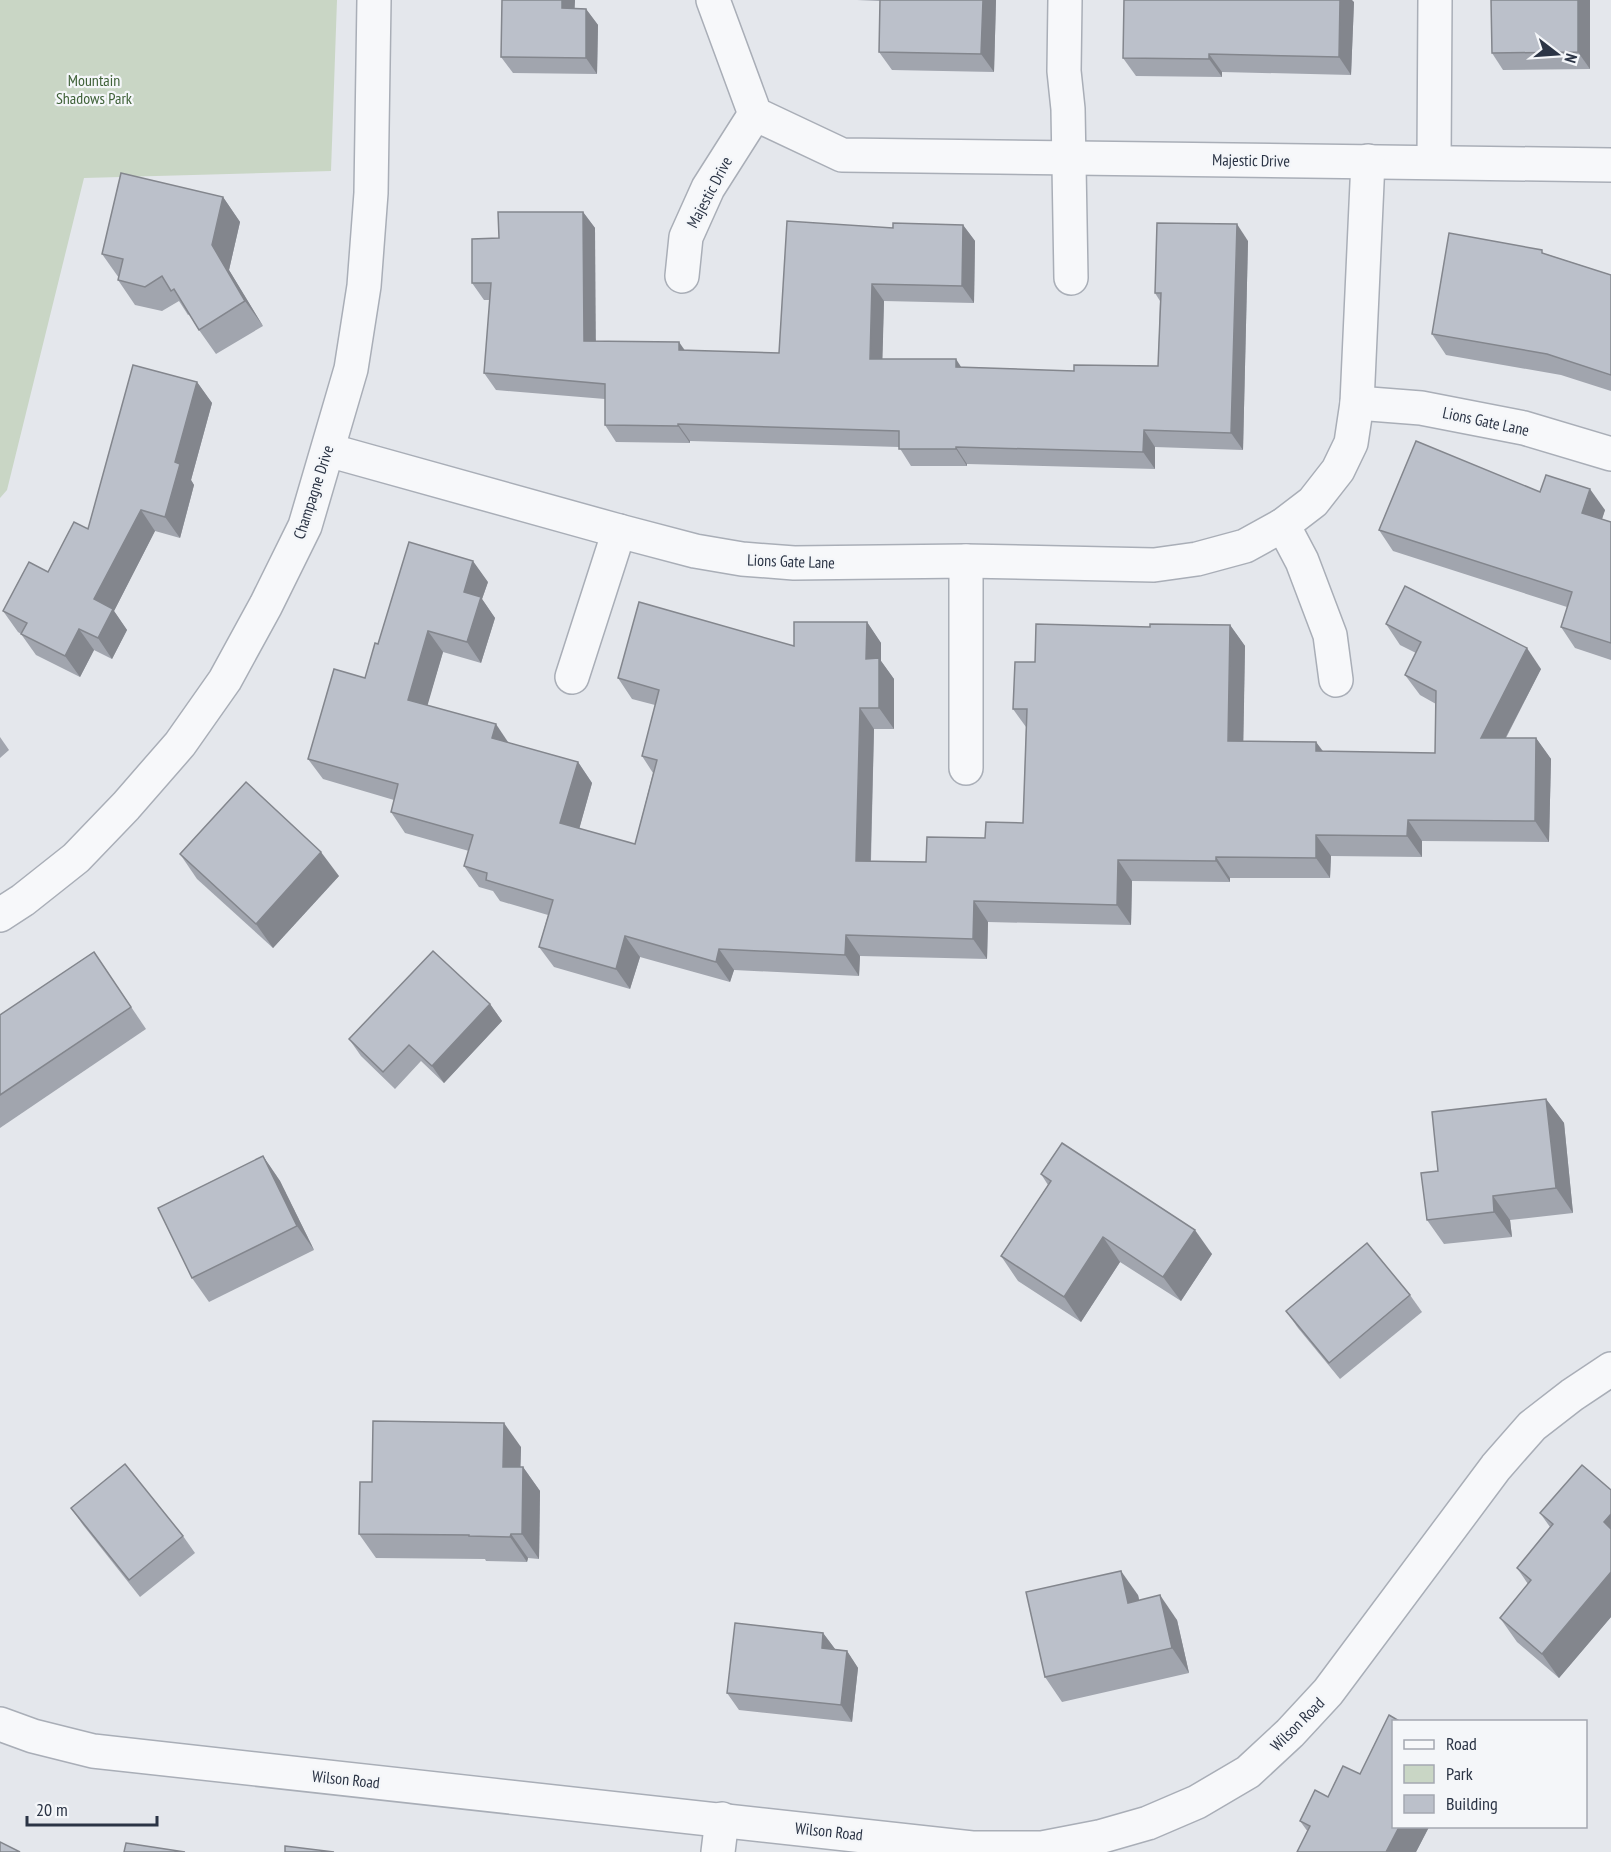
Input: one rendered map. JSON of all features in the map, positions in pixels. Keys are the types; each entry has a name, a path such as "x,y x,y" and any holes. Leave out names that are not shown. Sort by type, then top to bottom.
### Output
{"street":[{"name":"Champagne Drive","path":"0,915 23,900 76,858 126,806 180,744 225,680 266,605 305,526 351,369 364,286 371,193 374,0"},
{"path":"713,0 755,114"},
{"path":"1065,0 1064,71 1068,109 1071,278"},
{"path":"1434,162 1435,0"},
{"name":"Majestic Drive","path":"682,276 686,237 708,188 755,114 842,155 1611,165"},
{"name":"Lions Gate Lane","path":"328,450 619,531 695,551 742,559 794,563 966,561 1154,565 1197,559 1245,546 1283,525 1314,502 1338,470 1351,443 1358,403 1368,161"},
{"name":"Lions Gate Lane","path":"1358,403 1421,408 1455,414 1524,428 1611,454"},
{"path":"1283,525 1302,561 1330,635 1336,680"},
{"path":"572,677 619,531"},
{"path":"966,561 966,768"},
{"name":"Wilson Road","path":"0,1724 33,1736 93,1751 972,1848 1042,1848 1100,1838 1148,1823 1197,1802 1248,1772 1290,1733 1328,1692 1496,1467 1532,1426 1572,1395 1611,1370"},
{"path":"718,1852 722,1819"}],"green space":[{"name":"Mountain Shadows Park","path":"0,0 337,0 331,171 84,178 7,490 0,498"}],"building":[{"path":"502,0 562,0 562,8 586,9 586,58 501,57"},
{"path":"880,0 983,0 981,54 879,52"},
{"path":"1124,0 1340,0 1339,57 1209,54 1209,59 1123,58"},
{"path":"1491,0 1578,0 1578,52 1492,53"},
{"path":"121,173 223,197 212,245 245,301 199,330 174,289 171,291 162,276 145,287 118,280 123,259 102,254"},
{"path":"498,212 583,212 584,341 679,342 679,350 779,353 787,221 893,228 893,223 963,225 962,286 872,284 870,359 956,359 956,367 1074,371 1074,365 1158,366 1161,293 1155,293 1157,223 1237,224 1231,433 1144,430 1143,452 956,447 956,449 899,449 899,431 678,424 678,426 605,425 605,384 484,373 491,283 472,283 472,239 499,238"},
{"path":"1449,233 1542,250 1542,253 1611,275 1611,375 1547,354 1432,334"},
{"path":"133,365 197,382 175,462 180,464 165,517 141,510 94,599 113,609 98,638 79,629 65,656 21,634 27,623 3,611 29,562 48,572 74,522 88,529"},
{"path":"1416,441 1540,492 1546,475 1590,489 1582,513 1611,522 1611,643 1561,627 1572,592 1379,530"},
{"path":"409,542 473,561 464,592 481,597 467,642 428,631 408,700 496,724 492,738 578,762 560,823 635,844 657,760 642,756 659,690 618,678 639,602 794,646 794,622 867,622 866,659 879,658 879,708 860,708 856,861 926,862 927,837 985,838 986,822 1023,823 1027,709 1013,709 1015,662 1035,662 1036,624 1150,627 1150,624 1230,625 1228,741 1316,742 1316,751 1435,753 1436,691 1405,675 1421,642 1386,624 1405,586 1527,648 1481,738 1536,738 1535,821 1408,820 1407,836 1316,835 1316,858 1216,857 1216,861 1118,860 1117,905 974,901 973,939 846,935 845,955 719,949 716,962 625,936 616,969 539,947 553,900 486,880 487,873 464,866 473,835 391,812 398,784 308,759 334,669 365,678 375,643 378,644"},
{"path":"246,782 321,852 256,924 180,854"},
{"path":"433,951 490,1004 432,1066 409,1045 383,1072 349,1039"},
{"path":"94,952 131,1007 0,1095 0,1015"},
{"path":"1546,1099 1556,1188 1493,1196 1494,1212 1427,1220 1421,1173 1438,1171 1432,1112"},
{"path":"1062,1143 1195,1230 1163,1277 1103,1237 1064,1297 1001,1256 1051,1181 1041,1174"},
{"path":"263,1156 297,1226 192,1278 158,1208"},
{"path":"1367,1243 1410,1295 1329,1363 1286,1311"},
{"path":"373,1421 504,1423 503,1467 523,1467 522,1534 511,1534 510,1537 359,1534 360,1482 372,1482"},
{"path":"125,1464 183,1536 129,1580 71,1508"},
{"path":"1582,1465 1611,1490 1611,1514 1604,1522 1611,1529 1611,1572 1542,1654 1500,1618 1531,1580 1517,1568 1553,1524 1540,1513"},
{"path":"1121,1571 1128,1603 1160,1595 1172,1648 1045,1677 1026,1592"},
{"path":"735,1623 823,1633 822,1648 847,1651 841,1705 727,1693"},
{"path":"1389,1715 1398,1720 1392,1720 1392,1828 1398,1828 1386,1852 1297,1852 1310,1826 1300,1821 1315,1790 1328,1797 1343,1766 1360,1774"},
{"path":"0,1842 20,1852 0,1852"},
{"path":"126,1843 185,1852 124,1852"},
{"path":"285,1846 334,1852 285,1852"}]}
